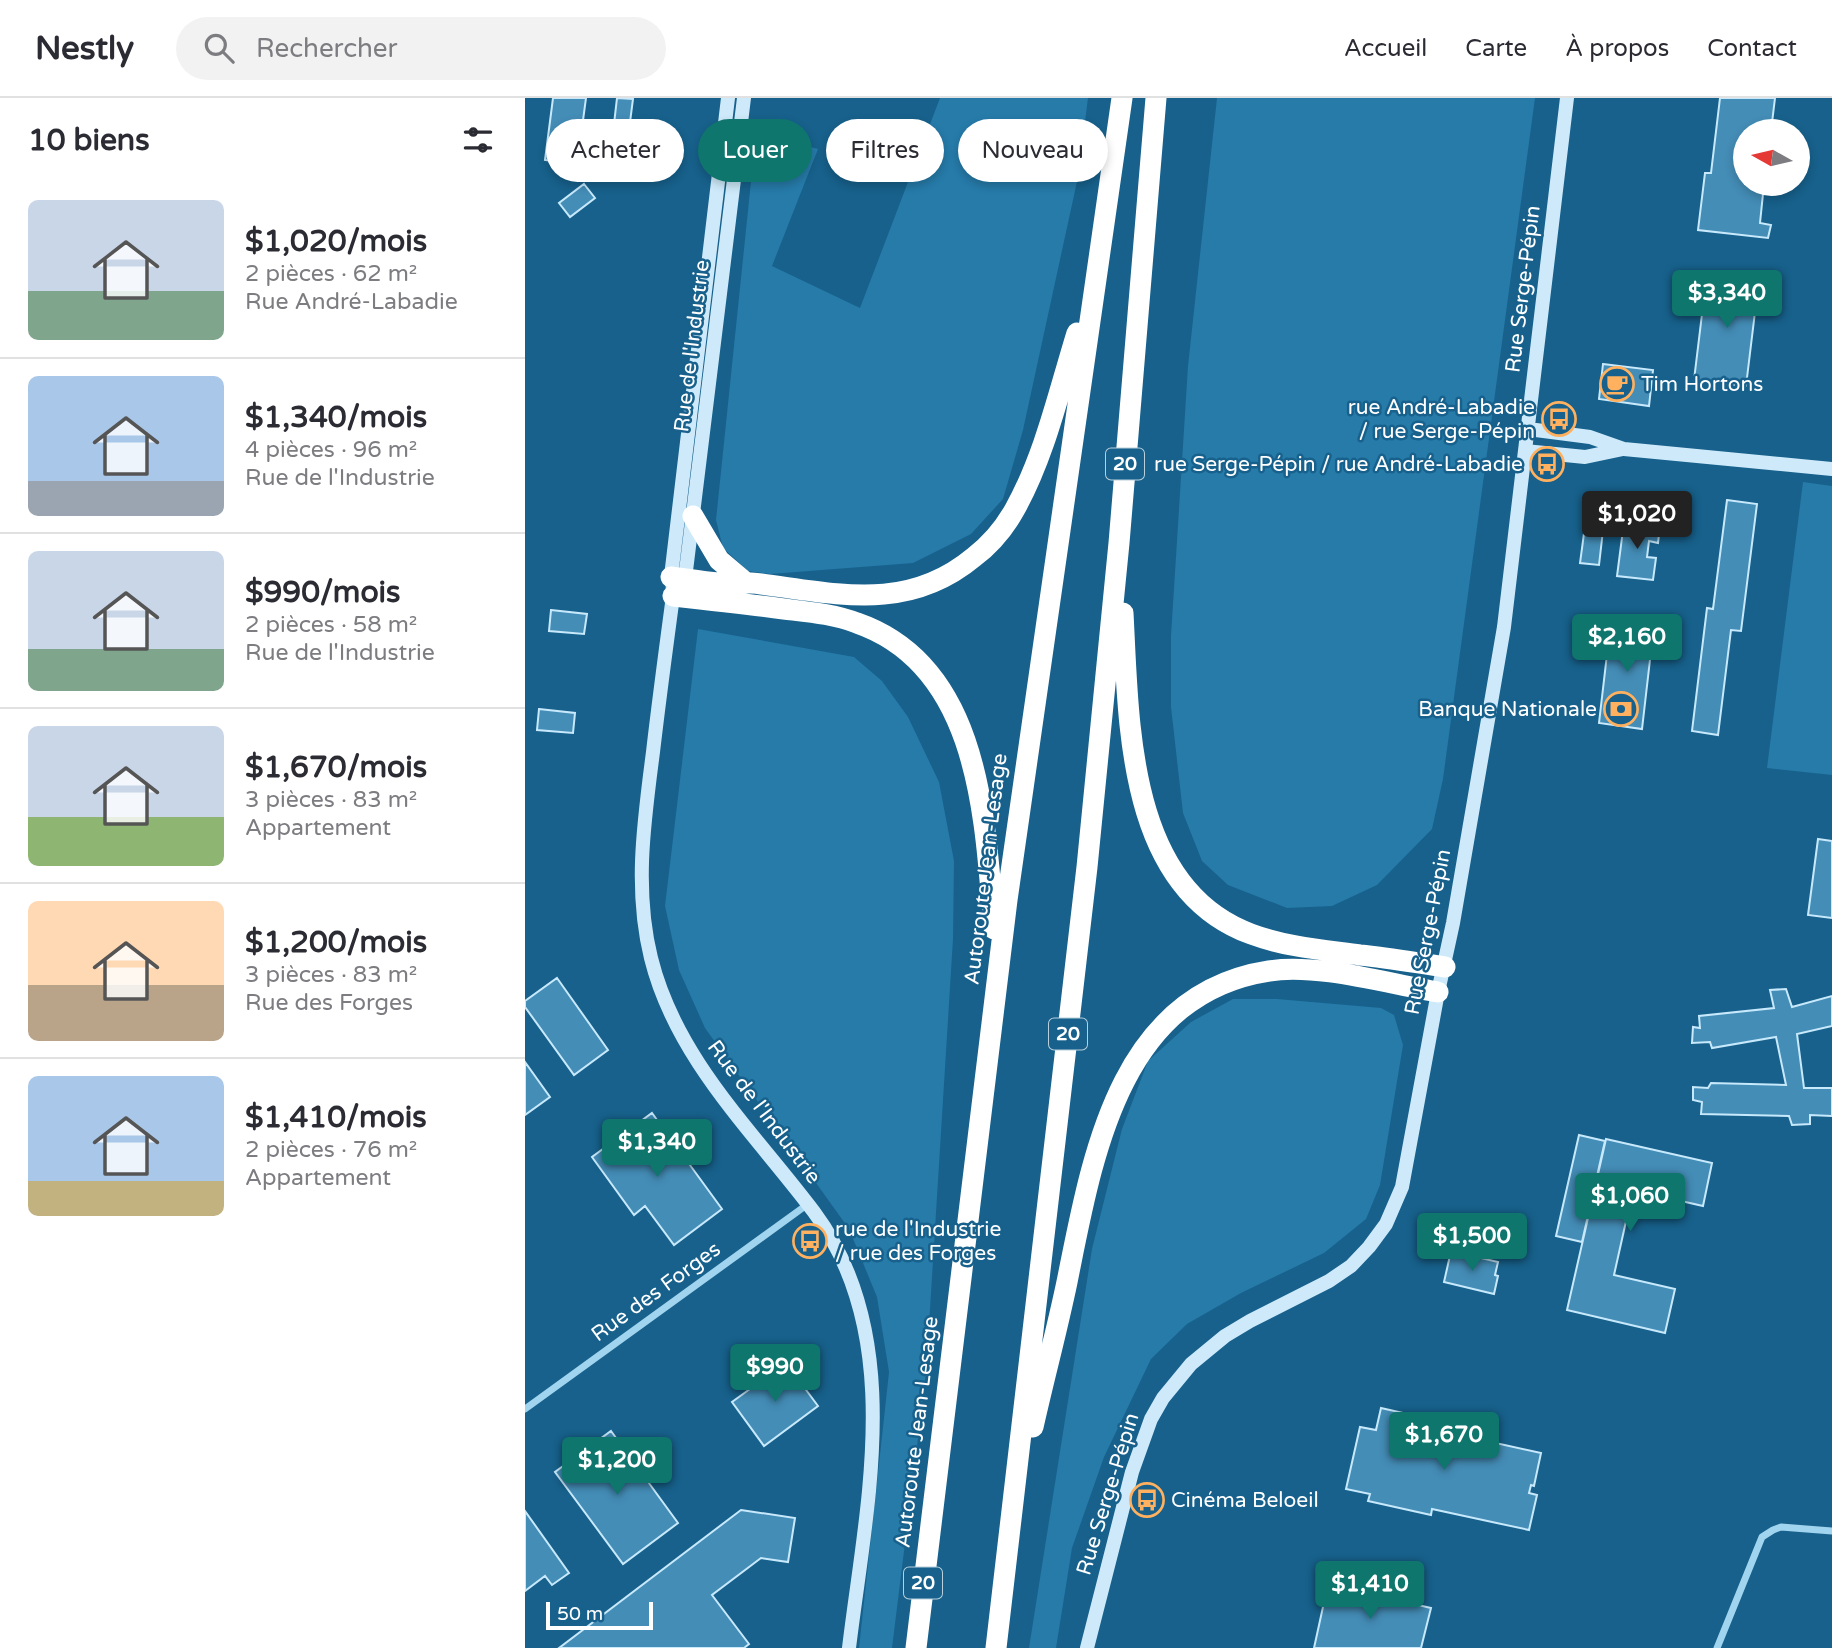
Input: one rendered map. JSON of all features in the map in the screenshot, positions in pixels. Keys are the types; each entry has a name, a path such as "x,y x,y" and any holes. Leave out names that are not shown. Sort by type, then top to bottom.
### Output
{"highway":[{"name":"Autoroute Jean-Lesage","path":"916,1648 997,975 1122,98"},
{"name":"20","path":"996,1648 1086,881 1119,543 1156,98"},
{"path":"676,584 745,582 856,596 894,595 922,588 947,577 981,552 1008,520 1025,487 1048,427 1098,268"},
{"path":"693,516 719,561 745,582"},
{"path":"1119,543 1129,706 1138,776 1157,842 1177,878 1208,909 1253,935 1300,947 1445,967"},
{"path":"676,584 855,622 900,645 929,674 946,697 959,723 977,783 987,848 997,975"},
{"path":"1010,1524 1096,1155 1109,1113 1123,1081 1155,1034 1181,1008 1201,995 1268,971 1311,970 1438,992"}],"street":[{"name":"Rue de l'Industrie","path":"728,98 676,584 641,855 643,917 652,958 668,1008 688,1049 722,1097 808,1204 833,1242 863,1323 873,1385 873,1455 849,1648"},
{"name":"Rue de l'Industrie","path":"676,584 693,516 744,98"},
{"name":"Rue Serge-Pépin","path":"1087,1648 1132,1472 1151,1419 1167,1392 1191,1364 1226,1336 1329,1281 1350,1266 1378,1235 1393,1212 1408,1159 1438,992 1445,967 1504,627 1567,98"},
{"path":"1528,429 1590,436 1624,449 1832,469"},
{"path":"1525,451 1585,457 1624,449"},
{"name":"Rue des Forges","path":"525,1409 808,1204"},
{"path":"1717,1648 1757,1546 1765,1534 1781,1527 1832,1531"}],"shaded area":[{"path":"940,98 1088,98 1085,119 958,119 958,182 1077,182 1023,430 1003,499 971,534 913,563 770,574 748,571 723,548 716,520 751,182 805,182 772,266 860,308 908,182 944,182 944,119 932,119"},
{"path":"1217,98 1535,98 1443,779 1432,829 1377,885 1332,906 1287,908 1228,885 1202,861 1183,813 1171,707 1171,636 1188,366"},
{"path":"812,147 818,149 812,164"},
{"path":"1803,482 1832,486 1832,775 1767,768"},
{"path":"698,629 854,657 882,681 908,717 939,782 954,861 953,939 926,1374 892,1648 859,1648 889,1372 877,1297 849,1229 705,1028 679,970 665,906"},
{"path":"1233,999 1277,999 1381,1008 1394,1015 1403,1045 1380,1185 1366,1219 1324,1253 1241,1293 1187,1324 1151,1359 1104,1457 1072,1548 1056,1648 1029,1648 1092,1249 1122,1129 1148,1061 1191,1022"}],"building":[{"path":"553,98 586,98 583,119 550,119"},
{"path":"617,98 633,99 630,119 615,119"},
{"path":"1720,98 1775,98 1772,119 1733,119 1733,196 1763,196 1760,223 1771,225 1768,238 1698,230 1705,173 1711,173"},
{"path":"584,184 595,198 570,217 559,203"},
{"path":"1707,273 1759,279 1746,386 1694,380"},
{"path":"1603,364 1653,370 1649,406 1599,399"},
{"path":"1727,500 1757,504 1741,631 1731,630 1718,735 1692,731 1707,608 1713,609"},
{"path":"1587,511 1605,513 1599,565 1580,563"},
{"path":"1624,522 1660,526 1658,543 1649,541 1647,557 1656,558 1653,580 1617,576"},
{"path":"551,610 587,614 584,634 549,631"},
{"path":"1611,620 1654,625 1642,729 1599,723"},
{"path":"539,709 575,713 573,733 537,730"},
{"path":"1818,839 1832,841 1832,918 1808,915"},
{"path":"557,978 608,1050 574,1075 525,1007 525,1001"},
{"path":"1786,989 1792,1007 1832,996 1832,1026 1797,1034 1804,1088 1832,1088 1832,1116 1810,1115 1810,1124 1792,1125 1789,1116 1701,1114 1702,1102 1693,1100 1693,1087 1708,1088 1711,1083 1786,1085 1776,1037 1712,1048 1710,1042 1692,1043 1693,1027 1700,1028 1699,1016 1774,1008 1770,990"},
{"path":"525,1062 550,1097 525,1115"},
{"path":"652,1113 722,1209 674,1245 645,1206 634,1215 592,1157"},
{"path":"1579,1135 1605,1141 1582,1242 1556,1236"},
{"path":"1606,1139 1712,1163 1703,1206 1633,1190 1614,1275 1675,1289 1665,1333 1567,1310"},
{"path":"1451,1251 1498,1262 1494,1294 1444,1282"},
{"path":"786,1363 818,1406 764,1446 732,1402"},
{"path":"1381,1408 1412,1415 1410,1424 1541,1453 1534,1486 1531,1485 1529,1493 1537,1495 1529,1530 1432,1509 1431,1515 1368,1501 1370,1494 1346,1489 1360,1427 1376,1430"},
{"path":"611,1431 678,1523 623,1564 555,1472"},
{"path":"741,1510 795,1518 788,1562 761,1558 712,1595 749,1644 744,1648 559,1648"},
{"path":"525,1511 569,1573 552,1585 545,1576 525,1591"},
{"path":"1328,1584 1431,1608 1421,1648 1314,1648"}],"place":[{"name":"Tim Hortons","path":"1617,384"},
{"name":"rue André-Labadie / rue Serge-Pépin","path":"1559,419"},
{"name":"rue Serge-Pépin / rue André-Labadie","path":"1547,464"},
{"name":"Banque Nationale","path":"1621,709"},
{"name":"rue de l'Industrie / rue des Forges","path":"810,1241"},
{"name":"Cinéma Beloeil","path":"1147,1500"}]}
